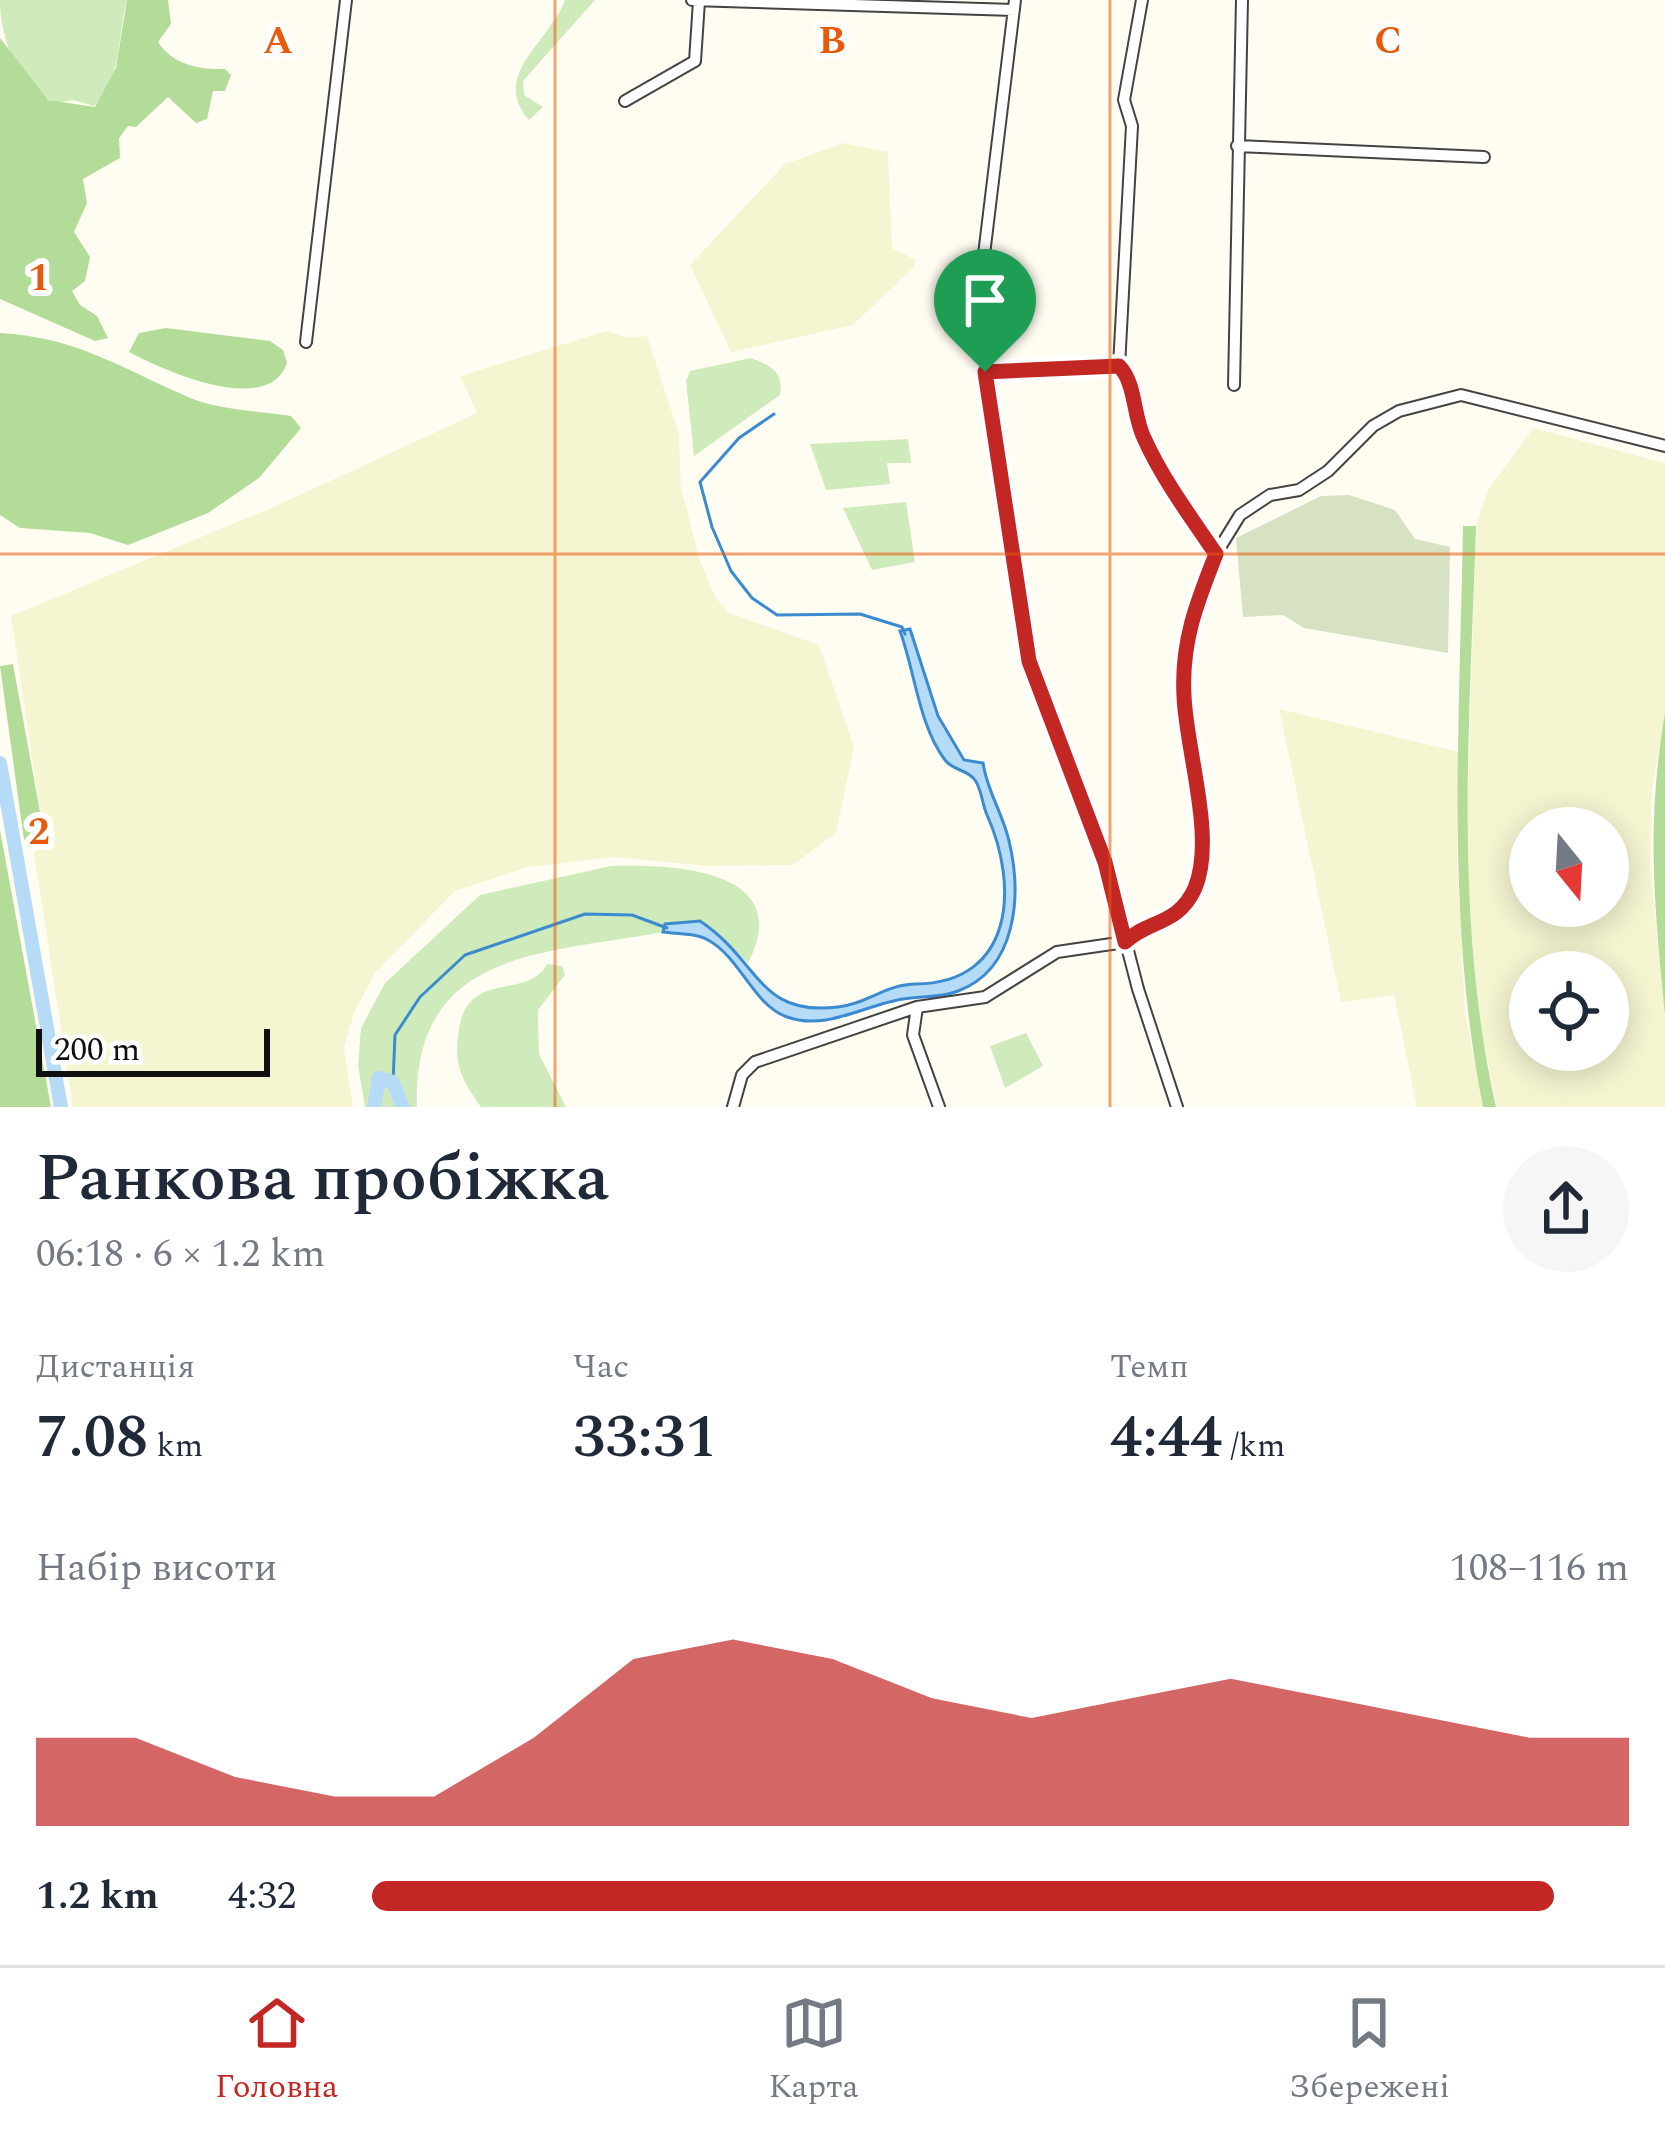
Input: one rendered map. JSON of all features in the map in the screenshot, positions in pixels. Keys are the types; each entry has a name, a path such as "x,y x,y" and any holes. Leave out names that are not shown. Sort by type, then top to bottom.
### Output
{"street":[{"path":"306,342 346,0"},
{"path":"625,100 695,61 696,0 1014,5 982,271 985,372 1029,661 1105,862 1177,1107"},
{"path":"1119,366 1132,126 1124,100 1142,0"},
{"path":"1234,385 1242,0"},
{"path":"1238,146 1484,157"},
{"path":"985,372 1119,366 1127,374 1141,434 1168,485 1216,554"},
{"path":"733,1107 742,1076 754,1062 917,1007 985,997 1058,952 1125,942 1137,930 1166,924 1194,890 1203,855 1184,695 1185,632 1216,554 1240,515 1270,495 1299,490 1328,472 1373,426 1399,411 1461,394 1665,446"},
{"path":"917,1007 913,1035 939,1107"}],"green space":[{"path":"0,0 127,0 115,70 94,106 73,100 57,103 31,86 7,45"},
{"path":"127,0 168,0 171,24 158,42 164,50 188,64 225,69 231,75 225,91 213,91 207,119 196,123 168,97 136,127 128,126 119,138 120,158 83,179 87,203 74,232 90,257 85,281 72,291 80,305 97,316 108,338 95,341 0,299 0,38 48,100 95,107 116,68"},
{"path":"565,0 595,0 523,81 524,95 543,107 529,120 519,104 519,74"},
{"path":"844,143 888,152 892,248 916,260 914,267 853,325 731,352 690,265 785,164"},
{"path":"166,328 270,341 283,350 287,363 276,379 259,387 238,388 189,378 129,352 139,333"},
{"path":"606,331 629,338 647,336 679,434 681,487 699,558 716,598 729,613 819,645 854,747 836,833 793,865 707,866 614,857 528,867 455,891 375,973 354,1013 344,1048 353,1107 73,1107 34,853 45,844 11,616 276,506 477,413 460,376"},
{"path":"0,333 75,347 199,401 291,416 301,428 259,478 208,513 128,545 90,533 20,528 0,515"},
{"path":"751,358 774,370 780,395 694,456 686,381 690,371"},
{"path":"1533,428 1665,463 1665,712 1652,789 1650,863 1665,1015 1665,1107 1497,1107 1476,1004 1466,862 1476,526 1488,490"},
{"path":"908,439 911,463 887,463 890,484 826,490 810,444"},
{"path":"1349,495 1395,510 1415,539 1450,547 1448,653 1304,628 1283,615 1243,617 1236,538 1321,496"},
{"path":"906,502 915,562 872,570 843,508"},
{"path":"1463,526 1476,526 1468,745 1469,890 1474,963 1496,1107 1483,1107 1463,963 1458,745"},
{"path":"13,664 46,845 31,850 24,840 0,666"},
{"path":"1279,709 1459,752 1457,860 1465,1012 1483,1107 1417,1107 1394,995 1341,1002"},
{"path":"1665,712 1665,1015 1654,827"},
{"path":"0,830 51,1107 0,1107"},
{"path":"611,866 696,871 743,891 756,908 759,932 748,963 728,945 665,924 663,932 533,955 495,968 462,988 437,1016 421,1055 417,1107 365,1107 358,1065 361,1028 385,983 480,895"},
{"path":"547,964 562,966 565,975 538,1010 539,1054 566,1107 481,1107 459,1065 463,1014 484,992 526,981"},
{"path":"1026,1033 1043,1066 1005,1088 990,1046"}],"water":[{"path":"910,629 938,716 964,760 983,763 1006,831 1015,884 1010,928 993,966 958,991 888,1002 831,1019 787,1017 765,1002 719,948 698,936 663,932 665,924 700,921 775,995 812,1008 848,1005 895,987 948,979 973,967 990,949 1000,926 1003,871 997,843 975,780 948,764 929,731 900,631"}],"waterway":[{"path":"774,414 739,438 700,482 731,571 752,598 777,615 860,614 902,627 905,634"},
{"path":"0,763 61,1107"},
{"path":"393,1082 395,1035 420,997 465,955 585,914 632,915 667,928"},
{"path":"374,1107 379,1078 393,1082 403,1107"}],"route":[{"path":"1119,366 1127,374 1141,434 1168,485 1216,554 1185,632 1184,695 1203,855 1194,890 1166,924 1137,930 1125,942 1105,862 1057,746 1029,661 1008,547 985,372 1119,366"}]}
